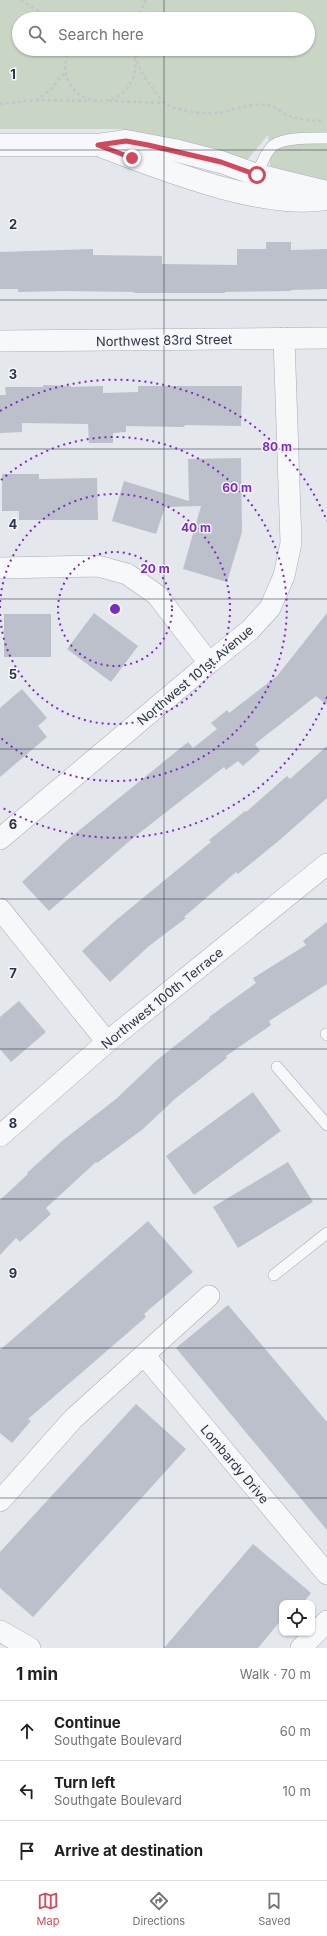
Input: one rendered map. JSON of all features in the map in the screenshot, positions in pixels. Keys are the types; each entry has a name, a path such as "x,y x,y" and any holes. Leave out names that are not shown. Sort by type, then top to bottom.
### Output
{"street":[{"path":"0,145 98,145 126,141 221,162 257,175 327,192"},
{"path":"98,145 173,172 217,186 250,194 288,201 310,202 327,198"},
{"name":"Northwest 101st Avenue","path":"0,839 250,630 270,608 284,576 290,543 284,338"},
{"name":"Northwest 83rd Street","path":"0,341 327,338"},
{"path":"0,568 98,566 128,574 157,595 209,663"},
{"name":"Northwest 100th Terrace","path":"0,1136 107,1042 327,864"},
{"path":"0,909 107,1042"},
{"path":"0,1501 73,1420 209,1296"},
{"name":"Lombardy Drive","path":"144,1355 327,1574"},
{"path":"301,1648 327,1620"}],"lane":[{"path":"257,175 261,163 274,145 291,139 327,138"},
{"path":"277,1067 327,1125"},
{"path":"274,1275 327,1233"}],"path":[{"path":"21,0 40,12"},
{"path":"140,12 146,0"},
{"path":"66,56 65,72 70,85 79,95 92,101"},
{"path":"108,100 121,95 130,85 136,72 135,58"},
{"path":"135,58 144,77 164,103"},
{"path":"36,100 50,90 65,72"},
{"path":"0,104 36,100 108,100 164,103 184,110 199,113 222,112 245,105 271,106 286,115 305,120 327,121"}],"green space":[{"path":"0,0 327,0 327,181 298,177 270,166 268,135 247,160 120,129 0,129"}],"building":[{"path":"266,242 291,242 291,250 327,249 327,289 225,293 134,293 63,291 18,292 18,289 0,289 0,252 93,249 93,255 162,256 162,264 237,265 237,249 266,249"},
{"path":"43,385 71,387 103,386 103,393 138,392 138,386 242,386 241,426 126,426 126,432 113,433 113,443 89,443 88,424 22,423 22,432 0,433 0,395 6,395 5,387 43,387"},
{"path":"241,458 242,532 227,582 183,569 201,506 165,507 156,534 112,521 124,481 189,501 188,459"},
{"path":"2,474 39,474 39,479 97,478 98,520 19,520 19,511 2,511"},
{"path":"94,613 138,646 111,682 67,649"},
{"path":"327,613 327,705 316,696 255,744 260,751 243,766 238,761 226,770 224,767 133,838 49,911 22,882 66,841 188,742 193,748 217,729 211,723 227,710 229,713 277,676"},
{"path":"4,614 51,614 51,657 4,657"},
{"path":"22,689 47,718 38,726 47,737 0,777 0,708"},
{"path":"327,746 327,798 238,874 236,872 184,917 186,918 149,946 110,982 82,951 115,921 211,842 209,840 245,811 246,812 287,776 290,779"},
{"path":"327,922 327,984 269,1021 271,1025 226,1056 227,1058 176,1098 143,1129 97,1163 96,1162 46,1208 51,1214 20,1242 16,1238 0,1255 0,1200 62,1141 116,1099 157,1060 210,1018 209,1017 256,983 253,978 306,945 303,941"},
{"path":"19,1001 46,1032 11,1062 0,1049 0,1017"},
{"path":"253,1092 281,1131 194,1195 166,1156"},
{"path":"288,1162 313,1202 238,1248 213,1207"},
{"path":"148,1221 193,1272 144,1314 146,1317 28,1419 31,1421 12,1443 0,1433 0,1350"},
{"path":"228,1305 327,1422 327,1530 176,1348"},
{"path":"136,1404 186,1449 33,1617 0,1588 0,1552"},
{"path":"253,1544 311,1593 305,1600 279,1600 279,1623 258,1648 164,1648"}],"route":[{"path":"132,158 98,145 126,141 148,145 221,162 257,175"}]}
